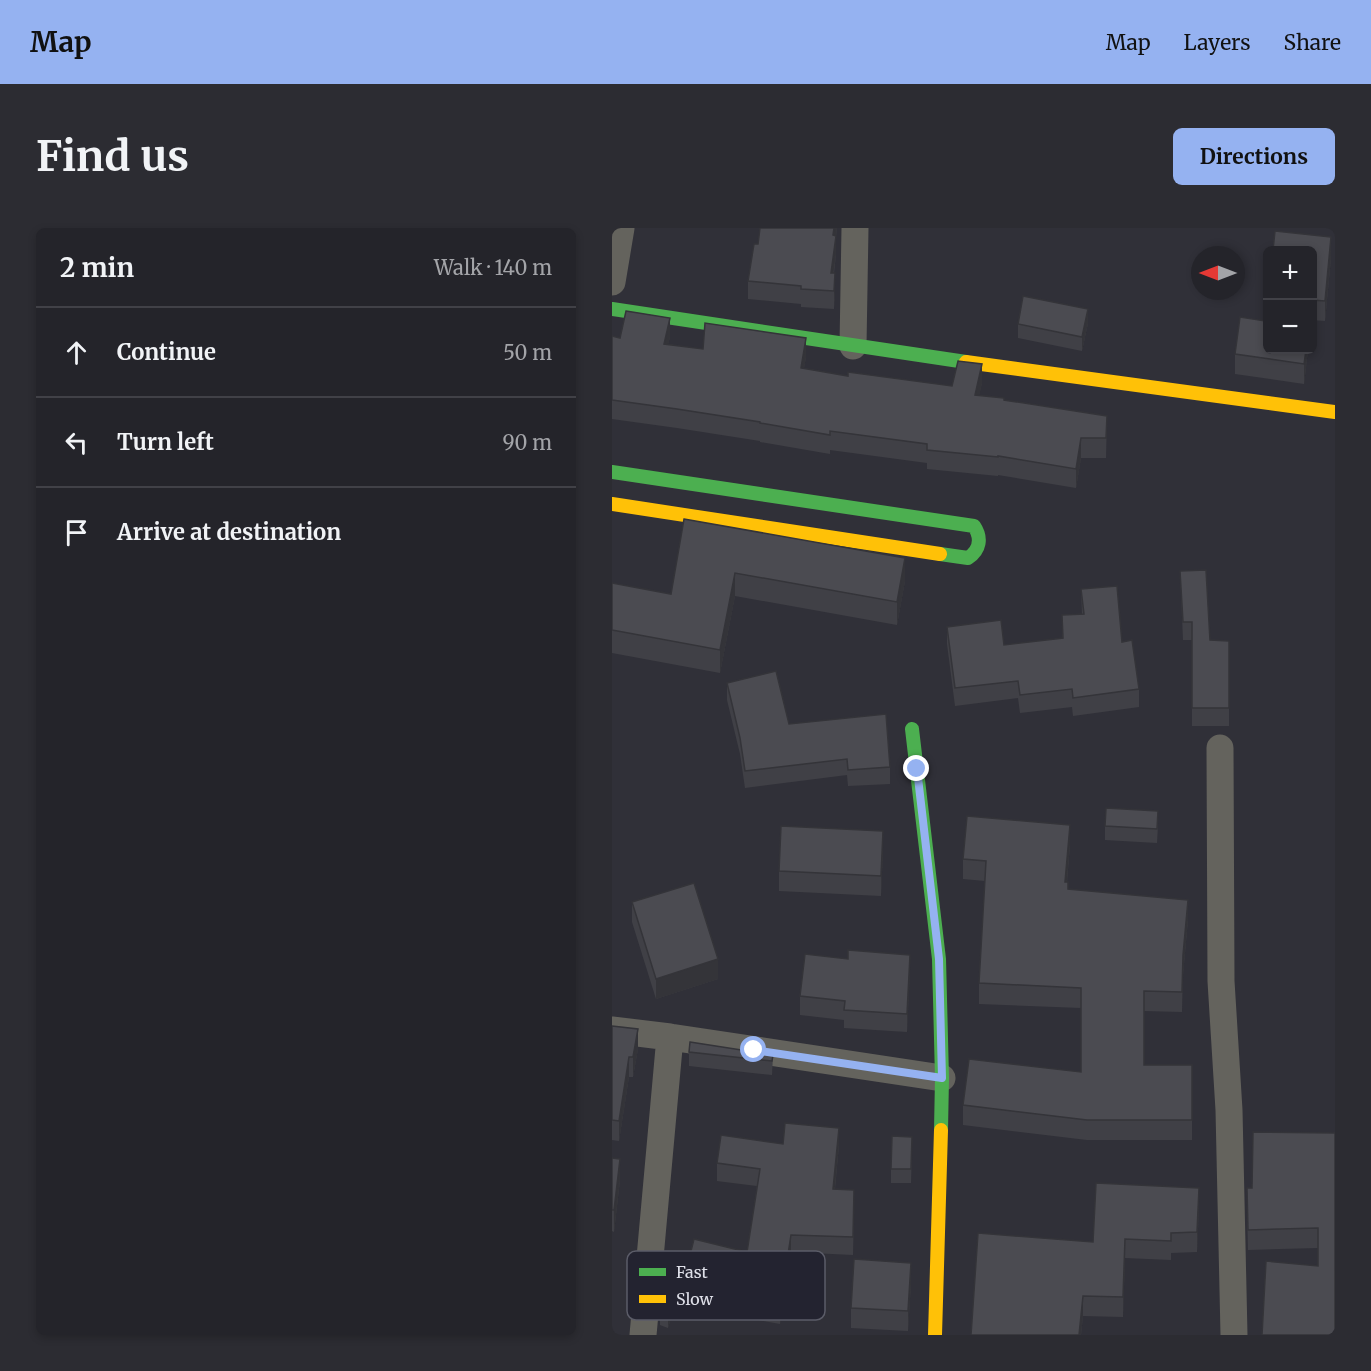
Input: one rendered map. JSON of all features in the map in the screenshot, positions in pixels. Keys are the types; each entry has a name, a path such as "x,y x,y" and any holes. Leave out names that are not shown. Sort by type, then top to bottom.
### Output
{"street":[{"path":"612,282 621,228"},
{"path":"853,346 855,228"},
{"path":"612,309 853,346 1335,412"},
{"path":"612,472 974,526 979,532 979,544 975,555 968,558 612,504"},
{"path":"912,729 939,959 942,1078 935,1335"},
{"path":"1220,748 1221,981 1229,1110 1234,1335"},
{"path":"612,1030 942,1078"},
{"path":"651,1251 670,1037"},
{"path":"644,1335 645,1320"}],"building":[{"path":"760,228 834,228 833,235 836,236 831,273 835,273 834,291 801,289 801,286 748,281 754,244 758,244"},
{"path":"1275,231 1331,237 1325,301 1317,300 1317,246 1273,246"},
{"path":"1023,296 1088,309 1082,337 1018,324"},
{"path":"626,311 670,318 664,344 703,349 705,323 806,338 801,368 848,376 848,372 952,386 958,361 982,364 975,395 1107,416 1106,438 1081,438 1076,469 998,456 927,450 927,444 830,431 830,435 612,400 612,336 620,338"},
{"path":"1240,317 1263,321 1263,354 1305,354 1304,364 1235,354"},
{"path":"684,519 905,558 897,602 735,573 720,650 612,630 612,583 671,594"},
{"path":"1206,570 1210,640 1229,641 1229,708 1192,708 1192,622 1183,622 1180,571"},
{"path":"1117,586 1122,642 1132,640 1139,689 1073,698 1072,689 1020,695 1018,681 955,688 947,627 1001,620 1004,645 1063,638 1062,615 1084,614 1081,589"},
{"path":"776,671 789,724 886,714 890,767 848,770 847,759 745,771 727,683"},
{"path":"1106,808 1158,811 1157,829 1105,826"},
{"path":"967,816 1070,825 1065,882 1068,882 1068,889 1188,900 1182,992 1144,991 1144,1065 1192,1065 1192,1120 1087,1120 963,1105 969,1059 1081,1072 1081,988 979,983 986,861 963,859"},
{"path":"781,826 883,831 881,876 779,871"},
{"path":"694,883 718,959 656,979 632,902"},
{"path":"848,950 910,955 907,1014 844,1010 845,1001 800,996 805,954 848,959"},
{"path":"612,1026 638,1029 633,1057 629,1057 619,1121 612,1120"},
{"path":"690,1042 773,1055 772,1061 689,1052"},
{"path":"785,1123 839,1128 833,1189 854,1190 853,1237 791,1235 789,1251 747,1251 760,1169 717,1163 721,1135 783,1144"},
{"path":"1253,1132 1335,1133 1335,1335 1262,1335 1266,1261 1318,1266 1318,1228 1248,1230 1247,1188 1252,1188"},
{"path":"892,1136 912,1137 911,1169 891,1169"},
{"path":"612,1158 620,1159 614,1210 612,1210"},
{"path":"1096,1183 1199,1188 1197,1232 1171,1233 1171,1241 1125,1239 1123,1297 1083,1296 1079,1335 971,1335 978,1233 1093,1242"},
{"path":"694,1239 743,1251 691,1251"},
{"path":"854,1259 911,1263 908,1311 851,1308"}],"traffic: fast":[{"path":"612,309 966,362"},
{"path":"612,472 974,526 979,539 972,555 968,558 940,554"},
{"path":"912,729 939,959 941,1130"}],"traffic: slow":[{"path":"966,362 1335,412"},
{"path":"612,504 940,554"},
{"path":"935,1335 941,1130"}],"route":[{"path":"754,1050 942,1078 939,959 917,769"}]}
